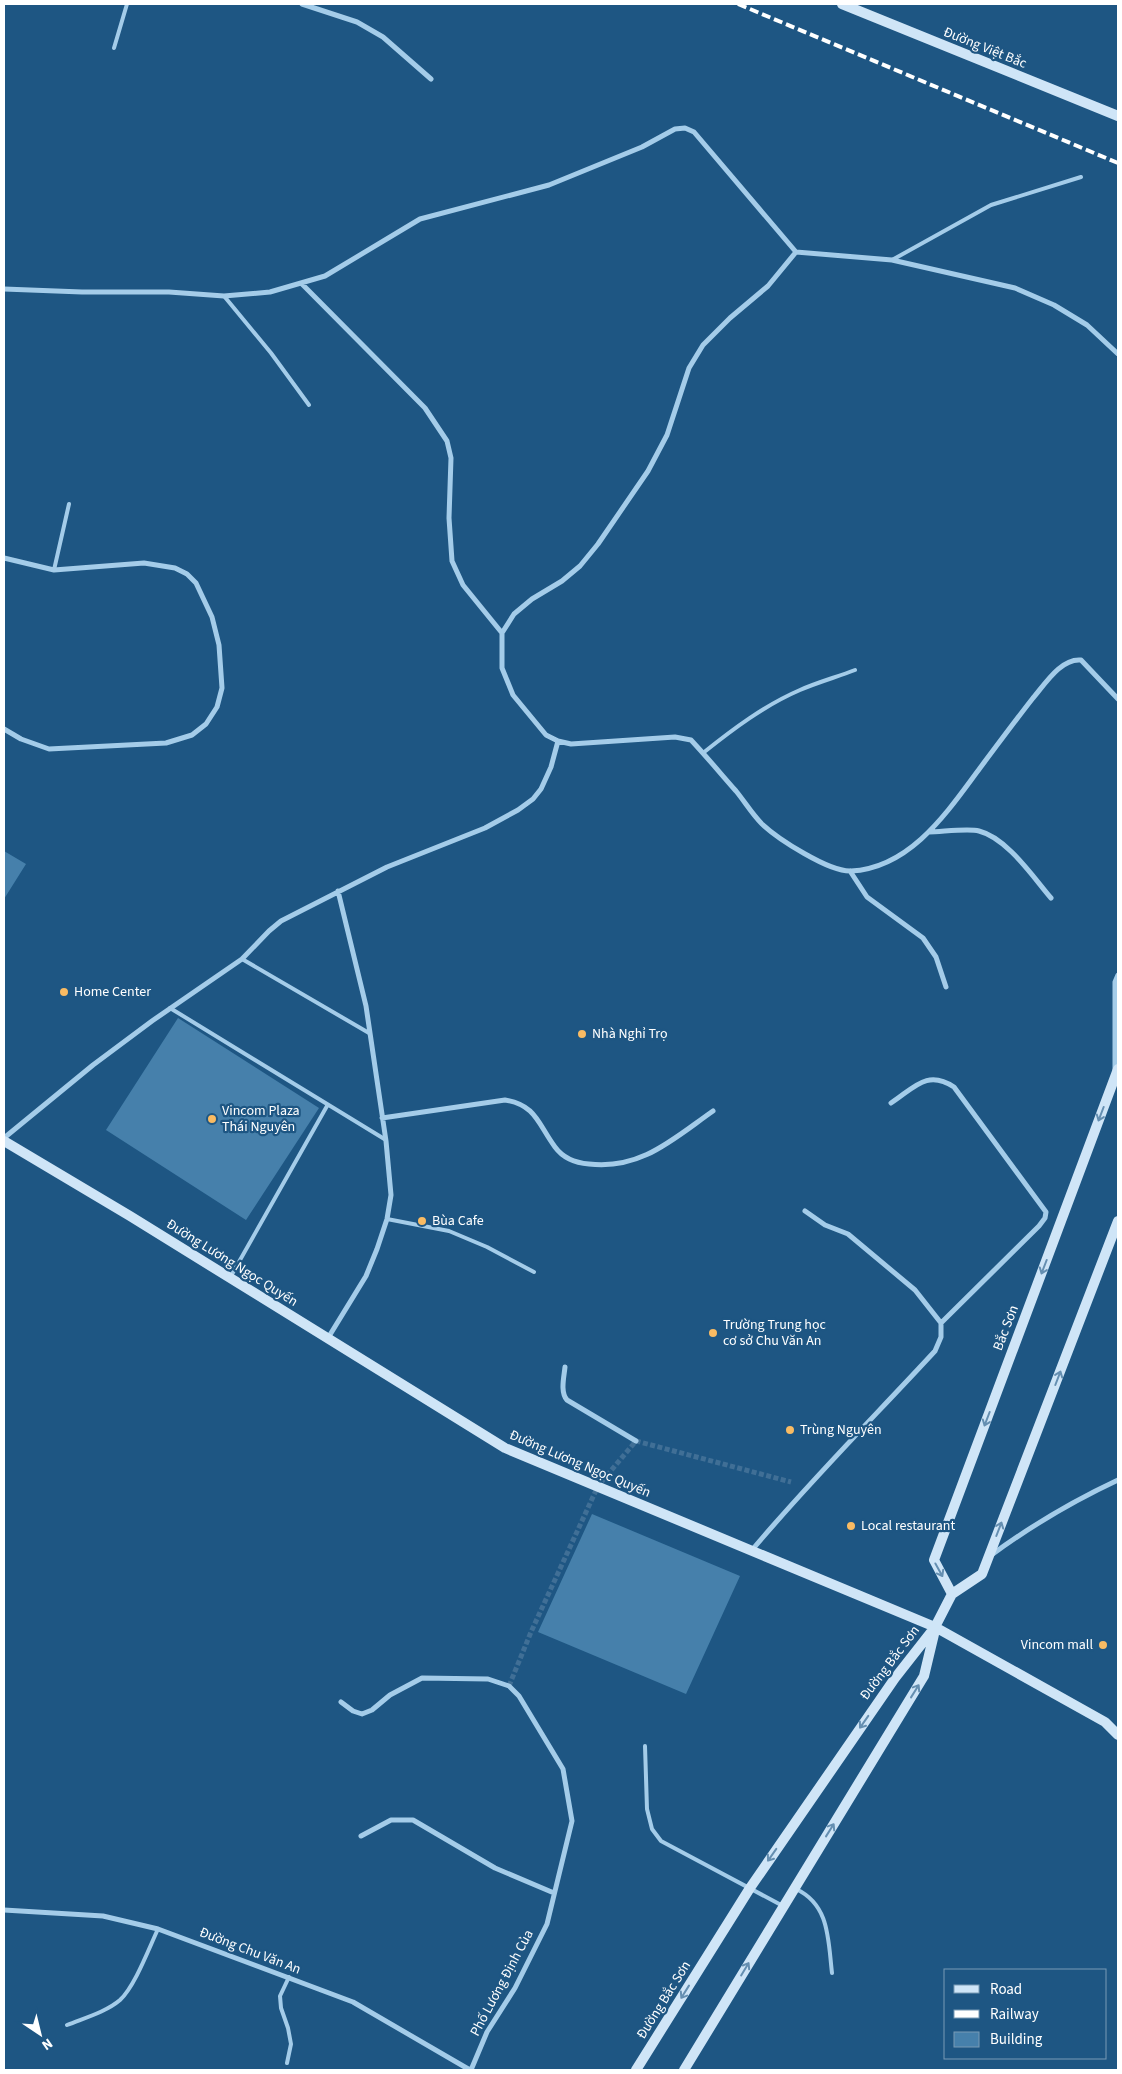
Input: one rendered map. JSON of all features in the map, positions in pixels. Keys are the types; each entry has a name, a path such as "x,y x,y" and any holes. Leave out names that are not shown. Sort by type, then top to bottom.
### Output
{"main road":[{"name":"Đường Việt Bắc","path":"842,4 1118,116"},
{"name":"Bắc Sơn","path":"952,1594 934,1560 1116,1074"},
{"name":"Đường Lương Ngọc Quyến","path":"4,1139 505,1448 935,1627 1106,1722 1118,1735"},
{"path":"935,1627 952,1594 982,1574 1118,1221"},
{"name":"Đường Bắc Sơn","path":"636,2070 750,1888 895,1678 935,1627"},
{"name":"Đường Bắc Sơn","path":"684,2070 924,1676 935,1627"}],"street":[{"path":"302,4 357,22 383,37 431,79"},
{"path":"4,288 82,292 168,292 224,296 270,292 325,276 420,219 549,186 642,147 674,129 684,128 694,132 796,252 892,260 1015,288 1054,305 1087,325 1118,354"},
{"path":"796,252 768,286 730,318 703,345 690,368 667,435 652,464 598,544 580,566 562,580 532,598 514,614 502,633 502,668 513,695 546,735 558,741 571,744 593,744 675,737 691,740 761,822 781,840 832,867 850,871 871,868 896,858 929,832 1048,679 1067,662 1074,659 1081,660 1118,700"},
{"path":"302,284 426,408 443,433 451,458 449,518 452,561 464,585 502,633"},
{"path":"4,558 54,570 144,563 175,568 188,574 196,583 212,617 219,645 222,688 217,708 206,724 192,735 166,743 49,749 21,739 4,728"},
{"path":"4,1139 93,1066 170,1008 242,959 281,921 388,867 485,828 518,810 533,799 541,789 551,767 558,741"},
{"path":"929,832 978,830 990,835 1011,852 1051,898"},
{"path":"850,871 867,896 923,938 936,957 946,987"},
{"path":"327,1338 366,1276 387,1219 390,1195 386,1141 366,1006 338,891"},
{"path":"1116,1074 1115,982 1118,975"},
{"path":"891,1103 926,1080 934,1078 954,1087 1046,1212 1040,1226 941,1323"},
{"path":"382,1118 504,1100 518,1102 529,1109 557,1149 569,1159 585,1164 607,1166 633,1161 654,1153 713,1111"},
{"path":"752,1550 792,1501 842,1451 935,1351 941,1337 941,1323 915,1290 848,1234 825,1225 805,1211"},
{"path":"565,1367 563,1391 567,1400 636,1441"},
{"path":"988,1558 1023,1532 1067,1504 1118,1480"},
{"name":"Phố Lương Định Của","path":"341,1702 353,1711 362,1714 372,1710 390,1694 422,1678 488,1679 509,1686 519,1696 563,1769 572,1821 547,1924 515,1988 487,2032 471,2070"},
{"path":"362,1836 391,1820 413,1820 495,1868 554,1893"},
{"name":"Đường Chu Văn An","path":"4,1910 103,1916 158,1928 353,2002 471,2070"}],"lane":[{"path":"114,48 127,4"},
{"path":"892,260 991,205 1080,176"},
{"path":"224,296 271,353 309,405"},
{"path":"54,570 69,504"},
{"path":"703,752 770,706 800,690 855,670"},
{"path":"242,959 369,1033"},
{"path":"170,1008 386,1141"},
{"path":"230,1278 327,1106"},
{"path":"387,1219 449,1231 487,1246 534,1272"},
{"path":"645,1746 647,1809 652,1829 661,1841 783,1906"},
{"path":"794,1888 808,1894 817,1905 827,1928 832,1973"},
{"path":"68,2025 120,2000 129,1988 158,1928"},
{"path":"287,2063 291,2044 281,2008 280,1996 289,1977"}],"building":[{"path":"4,851 26,864 4,899"},
{"name":"Vincom Plaza Thái Nguyên","path":"178,1018 319,1108 246,1220 106,1130"},
{"path":"592,1514 740,1576 686,1694 538,1632"}],"tunnel":[{"path":"509,1686 531,1632 598,1486 636,1441 791,1482"}],"railway":[{"path":"738,4 1118,163"}],"place":[{"name":"Home Center","path":"64,992"},
{"name":"Nhà Nghỉ Trọ","path":"582,1034"},
{"name":"Vincom Plaza Thái Nguyên","path":"212,1119"},
{"name":"Bùa Cafe","path":"422,1221"},
{"name":"Trường Trung học cơ sở Chu Văn An","path":"713,1333"},
{"name":"Trùng Nguyên","path":"790,1430"},
{"name":"Local restaurant","path":"851,1526"},
{"name":"Vincom mall","path":"1103,1645"}]}
